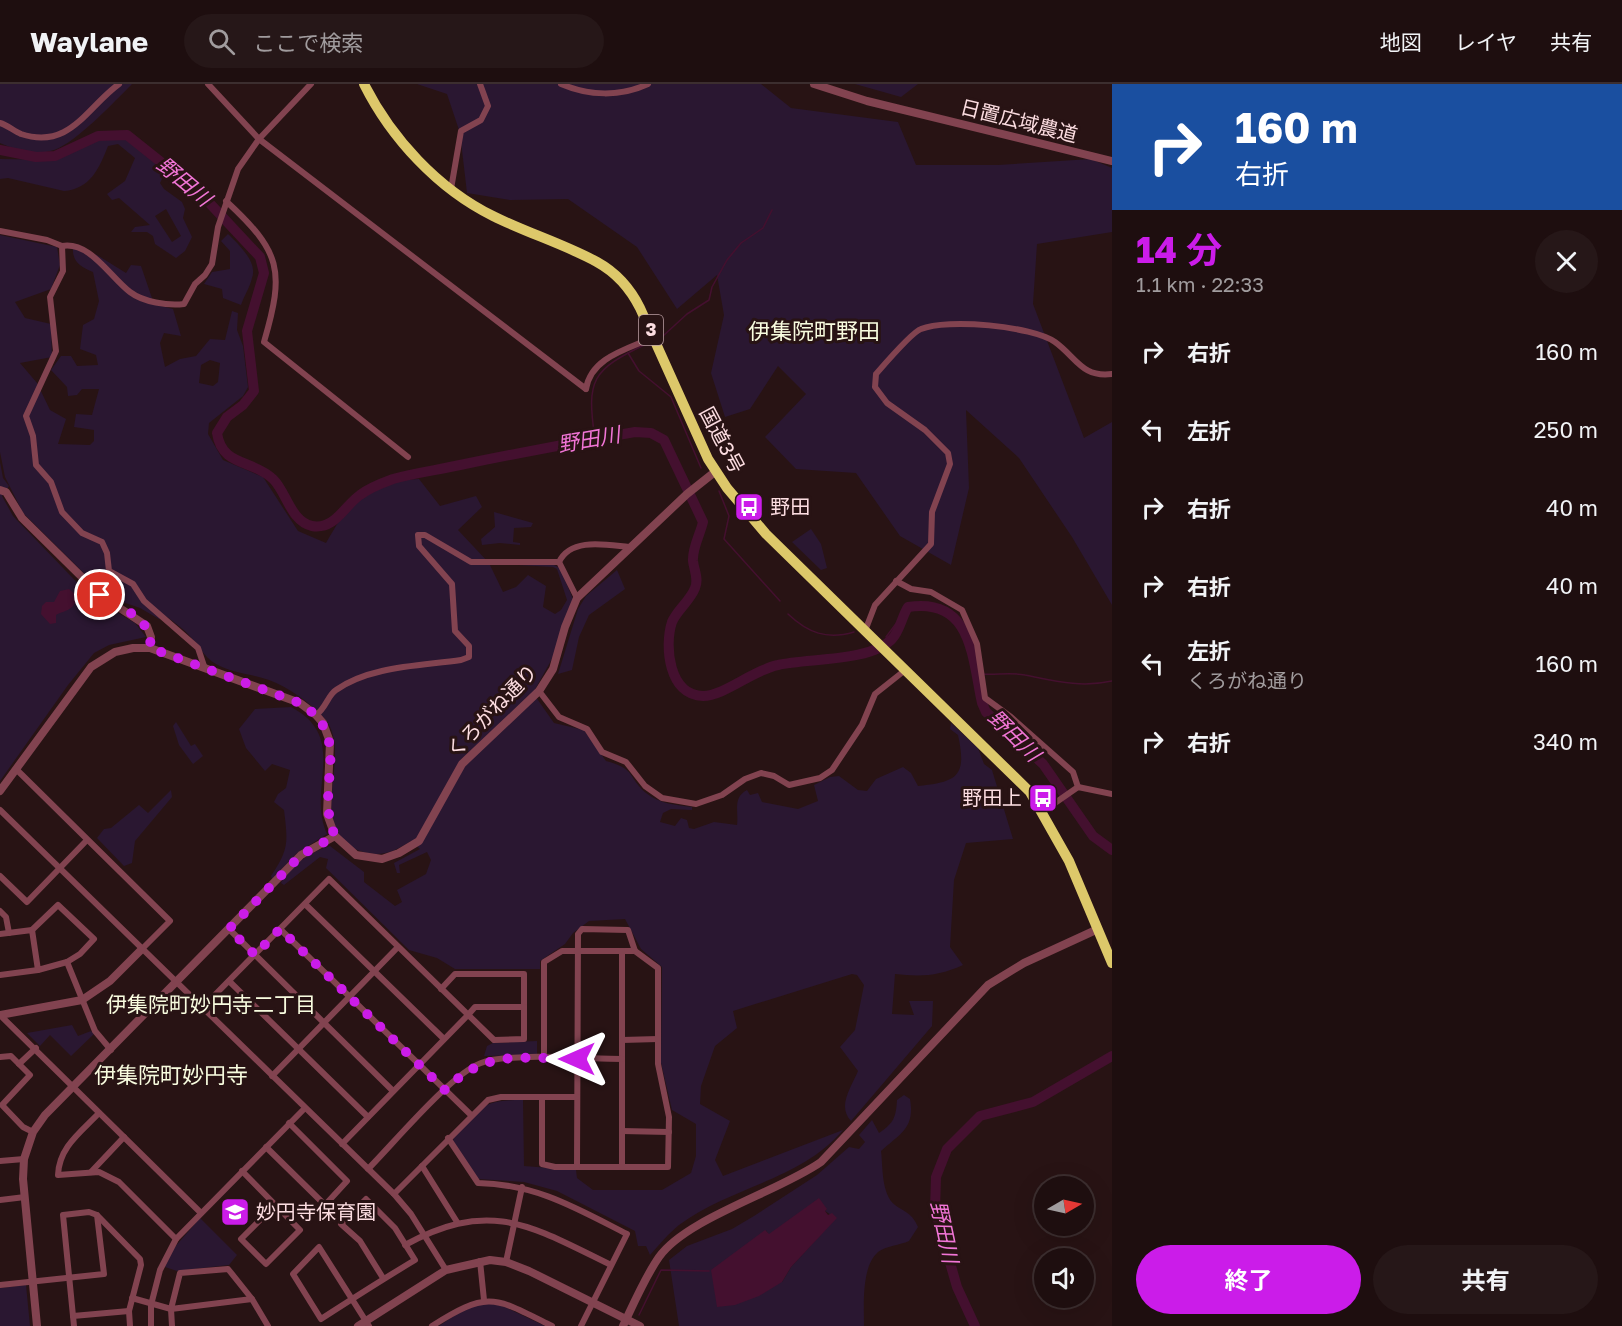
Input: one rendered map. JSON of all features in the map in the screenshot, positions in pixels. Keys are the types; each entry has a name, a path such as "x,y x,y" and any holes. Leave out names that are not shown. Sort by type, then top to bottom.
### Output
{"highway":[{"name":"国道3号","path":"364,84 402,142 451,189 493,216 580,253 609,268 634,296 690,422 716,471 766,534 1030,792 1069,861 1112,963"}],"street":[{"path":"0,123 21,134 45,137 66,134 119,84"},
{"path":"208,84 259,138 586,389 588,379 602,360 654,337"},
{"path":"0,231 19,237 47,240 62,246 74,246 93,257 132,294 170,305 187,300 195,284 212,264 218,227 238,169 259,138 311,84"},
{"path":"451,189 461,131 481,120 486,113 486,96 480,84"},
{"path":"561,84 588,92 608,94 648,84"},
{"name":"日置広域農道","path":"814,84 867,101 1112,161"},
{"path":"225,203 251,224 273,259 277,287 264,342 408,457"},
{"path":"62,246 63,272 50,297 56,351 26,416 33,436 36,465 51,482 62,512 82,533 102,542 107,553 109,571 133,584 144,601 198,648 204,666"},
{"path":"865,631 875,605 931,544 932,512 950,464 948,453 941,444 887,403 875,387 876,374 913,333 922,328 962,324 1015,330 1054,341 1076,364 1089,372 1100,376 1112,374"},
{"name":"くろがね通り","path":"335,836 349,850 364,857 382,859 408,848 424,832 462,764 539,691 553,669 570,612 577,598 687,494 716,471"},
{"path":"0,490 6,492 22,518 100,595 142,621 150,632 150,648"},
{"path":"316,715 326,708 333,692 368,674 469,657 469,646 455,631 452,584 419,546 418,535 425,535 471,562 559,562"},
{"path":"559,562 566,553 588,544 629,548"},
{"path":"559,562 577,598"},
{"path":"896,581 911,590 931,592 963,610 977,644 985,698 1011,717 1073,772 1075,788"},
{"path":"0,791 91,667 115,652 133,648 150,648 300,703 316,715 327,732 330,742 327,814 335,836 301,855 45,1115 33,1132 24,1159 25,1197 37,1326"},
{"path":"539,691 552,711 559,717 587,729 602,752 626,762 651,791 669,800 693,805 722,795 753,775 774,776 789,785 812,781 825,775 832,770 862,725 875,694 904,671"},
{"path":"0,1015 82,1000 110,981 170,921 16,769"},
{"path":"1042,812 1075,788 1112,794"},
{"path":"0,810 141,950 394,1194 424,1234 446,1270"},
{"path":"0,876 27,903 87,840"},
{"path":"202,1008 329,879 441,989 494,1040 524,1039 524,974 455,974 441,989"},
{"path":"305,904 444,1040"},
{"path":"0,934 32,930 58,905 94,939 80,954 67,962 38,970 0,975"},
{"path":"0,911 6,917 9,933"},
{"path":"229,929 393,1091"},
{"path":"280,929 471,1115"},
{"path":"542,1097 542,1164 577,1167 668,1167 669,1132 657,1064 658,968 635,951 627,930 582,929 578,934 577,1167"},
{"path":"625,1323 660,1256 678,1238 796,1179 821,1162 988,985 1013,968 1098,929"},
{"path":"32,930 38,970"},
{"path":"272,1076 398,947"},
{"path":"544,1059 544,962 562,951 635,951"},
{"path":"622,951 622,1167"},
{"path":"67,962 95,1032 111,1050"},
{"path":"229,981 368,1117"},
{"path":"342,1144 475,1007 524,1007"},
{"path":"0,1015 201,1213"},
{"path":"622,1040 658,1039"},
{"path":"19,1064 36,1048"},
{"path":"0,1057 11,1056 30,1075 1,1105 23,1127 33,1132"},
{"path":"368,1169 460,1075 480,1063 502,1059 622,1059"},
{"path":"394,1194 471,1115 494,1097 577,1097"},
{"path":"151,1326 151,1305 160,1270 176,1239 304,1108"},
{"path":"99,1113 65,1148 59,1162 58,1175 99,1172 119,1182 176,1239"},
{"path":"266,1147 325,1205 347,1181 290,1123"},
{"path":"622,1131 669,1132"},
{"path":"91,1172 124,1137"},
{"path":"448,1138 478,1183 522,1187 559,1200 627,1234 581,1326"},
{"path":"0,1161 24,1159"},
{"path":"422,1166 458,1222"},
{"path":"242,1171 300,1230 266,1264 241,1239 275,1205"},
{"path":"506,1262 522,1187"},
{"path":"0,1200 25,1197"},
{"path":"383,1278 360,1241 341,1224 366,1199 394,1228 415,1260 383,1278 352,1299 321,1319 293,1274 319,1248 352,1299 364,1324 446,1270 480,1261 506,1262 593,1302 625,1323 640,1326"},
{"path":"74,1326 63,1215 89,1212 97,1215 140,1259 129,1311 130,1326"},
{"path":"0,1285 104,1274 97,1215"},
{"path":"405,1245 424,1234 458,1222 480,1219 515,1222 544,1232 610,1265"},
{"path":"480,1261 484,1300"},
{"path":"172,1326 171,1309 180,1273 228,1269 252,1299 268,1326"},
{"path":"132,1299 171,1309 252,1299"},
{"path":"432,1326 458,1310 484,1300 511,1306 552,1326"},
{"path":"73,1316 129,1311"}],"shaded area":[{"path":"0,84 132,84 74,139 54,150 33,152 0,143"},
{"path":"417,84 761,84 791,108 898,122 916,165 998,165 1091,159 1112,168 1112,232 1037,244 1033,304 1084,438 1112,422 1112,605 1072,537 1019,458 966,410 969,488 951,565 900,536 856,473 796,469 765,437 806,394 778,366 750,409 725,417 711,373 724,315 717,275 677,309 637,247 568,199 510,200 467,193 460,133 447,94"},
{"path":"855,84 918,84 901,97"},
{"path":"125,138 166,171 160,183 164,189 182,202 185,209 183,218 192,237 185,251 176,258 155,244 153,236 147,232 131,232 135,227 150,225 119,198 112,200 107,194 125,181 135,158 118,144 108,146 97,170 87,182 73,189 64,191 8,178 0,179 0,159 57,160 99,139","holes":["166,209 181,236 172,242 155,216"]},
{"path":"228,234 246,254 252,266 251,281 241,305 223,298 222,289 204,284 212,272 230,269 230,251 221,241"},
{"path":"0,235 57,247 60,265 51,289 15,302 25,318 51,324 52,357 20,363 37,383 50,410 66,419 58,444 90,445 94,441 94,430 74,427 76,414 92,415 99,389 82,389 77,395 68,396 67,387 51,370 61,356 71,356 77,366 98,365 96,355 80,349 83,325 94,319 99,301 93,272 78,263 74,257 73,248 97,255 126,273 131,265 141,266 154,304 173,309 181,336 164,333 160,343 165,367 180,359 196,356 210,339 225,340 232,311 238,313 237,330 243,346 248,387 243,396 209,423 208,434 223,460 263,477 298,531 326,543 344,513 361,494 383,483 419,479 440,506 476,496 482,507 458,530 489,563 503,592 516,587 528,575 546,586 543,607 555,614 561,610 567,600 557,569 518,565 552,564 560,568 573,599 553,657 533,693 554,723 584,730 606,761 627,770 651,797 674,805 692,807 692,810 671,809 663,813 660,822 675,826 681,818 687,820 689,828 694,829 714,822 737,825 739,797 747,790 750,795 758,793 762,802 798,809 818,801 814,785 830,777 839,776 858,790 867,791 876,779 903,767 911,773 918,786 951,779 960,768 961,749 958,735 950,729 951,723 978,748 984,764 992,770 1013,839 966,843 954,880 950,947 963,965 930,975 895,974 892,1014 914,1015 909,1001 933,1001 932,1026 851,1121 845,1109 845,1103 858,1071 840,1047 855,1030 864,985 857,975 852,974 733,1011 737,1028 715,1046 701,1086 700,1104 730,1121 715,1160 723,1176 843,1130 807,1161 699,1212 675,1228 650,1255 646,1246 638,1246 635,1231 557,1191 524,1182 478,1179 453,1141 454,1136 483,1108 509,1100 523,1100 524,1166 576,1170 577,1178 593,1190 662,1190 691,1173 696,1156 696,1124 672,1110 661,1063 662,967 641,949 625,919 589,921 573,933 565,944 540,961 540,969 455,969 437,958 409,950 326,868 328,859 320,857 284,885 281,883 289,871 302,860 330,846 364,872 364,882 395,906 402,902 397,890 426,874 431,860 427,852 399,865 400,873 397,873 394,863 420,849 411,841 393,851 374,854 360,851 343,840 334,826 331,809 335,752 333,734 325,719 306,701 284,687 269,680 222,667 212,661 185,631 167,617 159,619 140,608 108,597 23,513 5,477 0,452","holes":["210,360 220,363 218,382 213,386 199,383 201,365"]},
{"path":"0,462 3,478 9,486 2,496 13,516 91,597 135,623 146,637 109,645 94,653 68,685 0,781"},
{"path":"494,512 533,523 531,527 514,528 513,542 520,543 520,545 500,543 482,545 481,539 495,527"},
{"path":"811,529 821,544 827,568 821,570 792,542"},
{"path":"617,570 625,589 589,615 579,637 572,670 558,674 578,609 586,596"},
{"path":"69,589 76,595 75,604 70,609 56,615 56,623 50,624 41,614 42,606 46,602 54,602 60,591"},
{"path":"291,707 309,719 319,733 323,749 322,817 327,834 297,853 272,879 271,876 286,845 284,810 274,802 278,794 286,788 290,770 272,764 265,771 246,748 239,729 255,709"},
{"path":"176,722 191,746 195,744 203,756 193,764 179,745 173,726"},
{"path":"171,790 172,797 135,841 132,863 124,866 97,838 104,829 111,828 139,805 148,813"},
{"path":"72,1025 78,1036 91,1031 94,1034 71,1056 50,1035 40,1046 27,1033"},
{"path":"537,1041 537,1055 484,1056 487,1046 493,1043"},
{"path":"904,1095 910,1099 910,1117 905,1129 881,1151 885,1187 890,1200 911,1216 918,1227 909,1241 881,1250 873,1259 866,1277 864,1326 679,1326 669,1260 687,1246 732,1229 754,1216 817,1175 849,1147 859,1149 865,1142 859,1135 872,1120 879,1133 891,1123 895,1115 897,1100","holes":["827,1209 825,1211 836,1218 791,1267 782,1282 766,1230 769,1235"]},
{"path":"819,1198 827,1209 825,1211 828,1215 832,1213 837,1218 791,1267 782,1282 759,1296 735,1305 717,1307 711,1270 765,1230 769,1234"},
{"path":"200,1218 237,1255 229,1265 177,1271 165,1267 174,1248"},
{"path":"26,1285 30,1326 0,1326 0,1288"},
{"path":"491,1303 505,1307 545,1326 439,1326 467,1307"}],"waterway":[{"name":"野田川","path":"0,150 36,157 55,156 98,136 127,135 201,194 260,257 264,273 247,331 254,391 243,405 227,417 217,433 225,452 265,473 278,484 294,513 305,523 312,526 327,524 364,492 393,479 635,432 651,433 664,440 703,522 693,556 696,585 693,593 674,618 670,632 669,656 676,679 683,688 692,694 711,695 778,665 869,652 892,639 908,607 929,606 945,611 957,621 965,634 986,712 1043,764 1093,836 1112,850"},
{"path":"663,336 687,314 709,300 712,287 727,260 741,243 763,228 772,210"},
{"path":"595,439 592,402 597,379 614,361 646,344"},
{"path":"628,353 639,371 671,397 701,468"},
{"path":"719,491 729,516 724,539 780,601"},
{"path":"886,637 904,613"},
{"path":"788,614 795,621 818,633 835,635 854,632"},
{"path":"983,674 1020,674 1079,684 1112,681"},
{"name":"野田川","path":"975,1326 957,1287 935,1210 936,1177 947,1149 980,1116 1033,1102 1112,1056"},
{"path":"639,1315 661,1270 709,1271"}],"place":[{"name":"野田","path":"749,507"},
{"name":"野田上","path":"1043,798"},
{"name":"妙円寺保育園","path":"235,1212"}],"district":[{"name":"伊集院町野田","path":"814,331"},
{"name":"伊集院町妙円寺二丁目","path":"211,1005"},
{"name":"伊集院町妙円寺","path":"171,1075"}],"route":[{"path":"100,595 147,626 151,638 150,648 300,703 316,715 327,732 331,754 326,800 327,814 335,836 301,855 229,929 255,955 280,929 445,1090 469,1069 491,1060 577,1059"}]}
